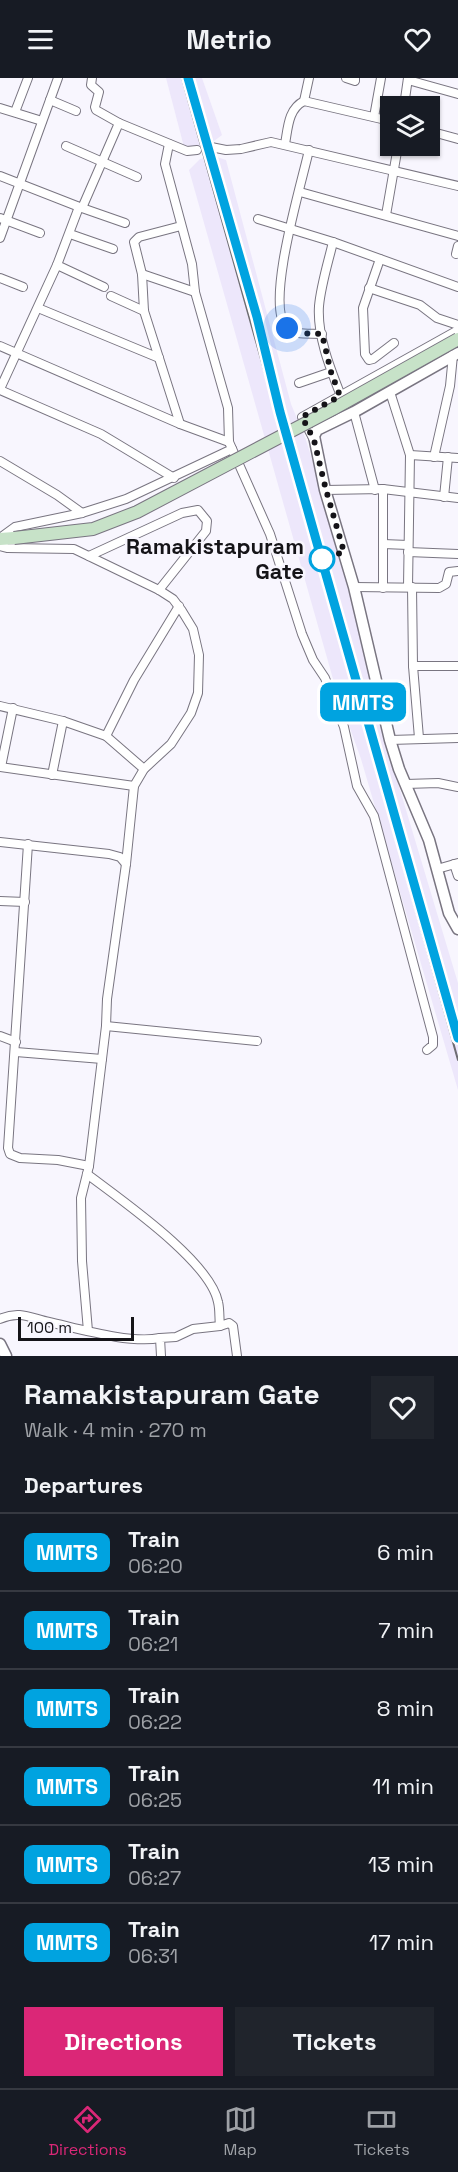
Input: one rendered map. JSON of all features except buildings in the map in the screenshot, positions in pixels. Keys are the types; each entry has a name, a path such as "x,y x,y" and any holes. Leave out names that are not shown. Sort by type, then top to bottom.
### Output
{"main road":[{"path":"0,538 93,529 137,512 333,409 458,339"}],"street":[{"path":"15,112 27,78"},
{"path":"0,238 3,220 19,184 58,78"},
{"path":"92,78 91,85 99,92 96,110 119,123 169,144 187,151 197,150"},
{"path":"304,101 309,78"},
{"path":"346,78 355,81 355,78"},
{"path":"374,117 381,78"},
{"path":"405,96 408,79 458,94"},
{"path":"50,100 76,111"},
{"path":"285,144 291,113 295,106 304,101 380,118"},
{"path":"0,108 42,121"},
{"path":"119,123 0,389 101,434 174,478"},
{"path":"440,134 458,139"},
{"path":"211,147 226,150 250,148 271,142 285,144 458,186"},
{"path":"169,144 165,164 192,264 195,292 228,408 231,445 270,534 302,634 313,660 325,678 340,717 351,753 357,786 374,816 433,1037 433,1046 427,1050"},
{"path":"66,146 137,177"},
{"path":"309,150 290,228 280,284 280,312 287,328 296,333 322,334"},
{"path":"386,215 396,156"},
{"path":"0,176 125,223"},
{"path":"300,192 458,236"},
{"path":"258,219 333,242 458,286"},
{"path":"3,220 40,233"},
{"path":"180,424 144,311 142,274 134,245 136,239 181,226"},
{"path":"70,234 113,249"},
{"path":"333,242 319,307 322,334 331,372 340,396"},
{"path":"380,259 362,313 365,354 367,358 373,360 394,343"},
{"path":"57,265 104,287"},
{"path":"142,274 195,292"},
{"path":"0,278 22,287"},
{"path":"369,288 420,305 437,318 458,324"},
{"path":"111,296 144,311"},
{"path":"38,308 159,358"},
{"path":"458,330 302,417 314,440 354,587 390,740 429,840 449,913 458,929"},
{"path":"0,346 231,445"},
{"path":"314,440 316,430 354,412 456,354"},
{"path":"434,457 456,354"},
{"path":"299,383 331,372"},
{"path":"390,392 410,455 408,548 413,666 419,738"},
{"path":"354,412 379,490 383,588"},
{"path":"0,538 15,527 82,513 126,499 174,478 231,445"},
{"path":"410,455 458,458"},
{"path":"444,497 448,457"},
{"path":"0,461 57,495 82,513"},
{"path":"326,490 379,490 458,498"},
{"path":"89,556 182,513 198,510 207,521 206,531 159,590"},
{"path":"383,544 458,554"},
{"path":"0,546 74,549 159,590 179,606 193,629 197,643 200,670 198,693 191,713 171,744 144,769 134,786 88,1170 81,1198 80,1222 88,1331"},
{"path":"354,587 443,587 449,572 458,571"},
{"path":"106,736 134,680 179,606"},
{"path":"413,666 458,666"},
{"path":"0,705 63,721 106,736 144,769"},
{"path":"13,708 1,767 134,786"},
{"path":"52,775 63,721"},
{"path":"390,740 458,738"},
{"path":"406,784 438,783 458,787"},
{"path":"0,842 109,854 120,857 126,864"},
{"path":"28,844 8,1148 10,1154 20,1158 58,1160 88,1170 201,1269 213,1287 218,1302 220,1326"},
{"path":"437,869 456,864 458,876"},
{"path":"0,901 25,902"},
{"path":"106,1026 257,1041"},
{"path":"0,1036 16,1047 102,1059"},
{"path":"0,1319 25,1314 43,1321 88,1331 151,1340 176,1337 193,1329 230,1323 233,1326 237,1356"},
{"path":"160,1338 161,1356"},
{"path":"0,1344 6,1356"}],"shaded area":[{"path":"166,78 202,78 222,135 210,144 197,148 184,147"},
{"path":"214,156 226,160 291,404 306,440 348,578 379,720 458,983 458,1090 361,759 335,686 189,170 200,159"}],"railway":[{"path":"182,78 458,1060"}],"train":[{"name":"MMTS","path":"188,78 257,317 280,412 458,1038"}],"place":[{"name":"Ramakistapuram Gate","path":"322,559"}],"route":[{"path":"287,328 296,333 322,334 331,372 340,396 302,417 314,440 344,552 322,559"}]}
